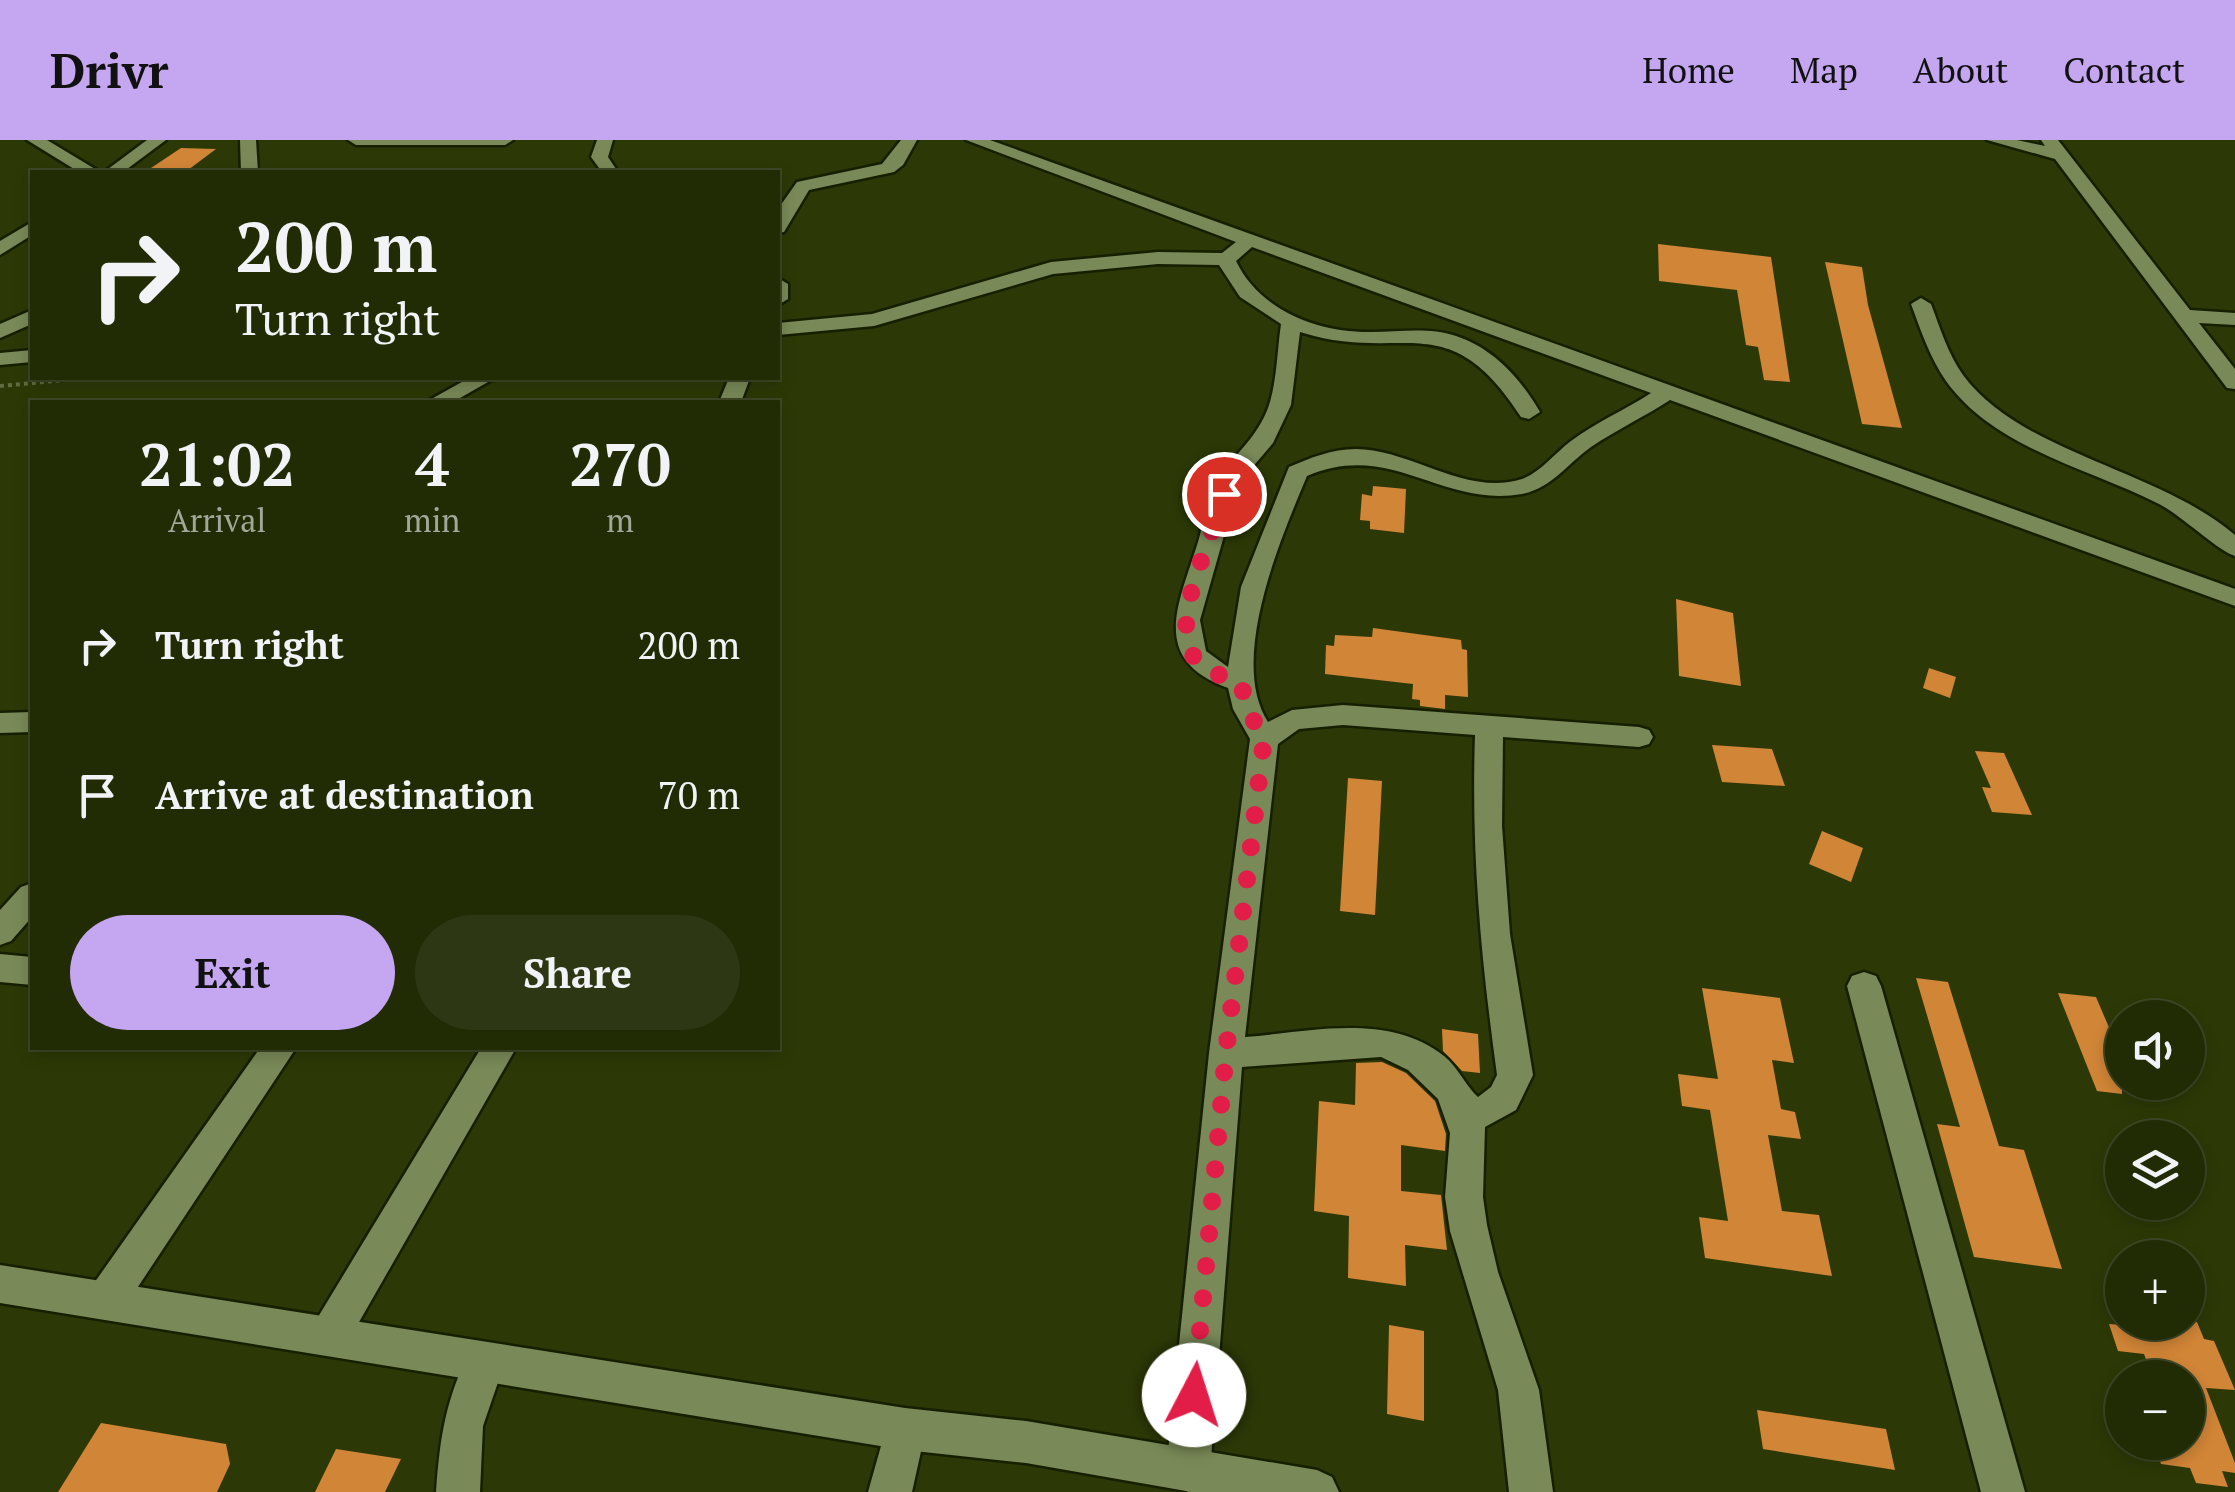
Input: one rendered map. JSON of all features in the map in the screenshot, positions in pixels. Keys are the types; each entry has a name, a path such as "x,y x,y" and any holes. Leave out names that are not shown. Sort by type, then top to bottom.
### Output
{"street":[{"path":"35,140 88,170"},
{"path":"115,170 158,140"},
{"path":"248,140 250,170"},
{"path":"356,140 505,140"},
{"path":"606,140 598,157 608,170"},
{"path":"780,223 788,203 803,186 888,168 897,162 909,140"},
{"path":"974,140 2235,598"},
{"path":"1995,140 2055,148 2235,383"},
{"path":"0,250 28,233"},
{"path":"780,329 874,320 1052,268 1158,258 1226,259 1235,255 1248,237"},
{"path":"1226,259 1245,290 1291,324 1352,338 1401,336 1450,341 1482,358 1521,396 1530,412"},
{"path":"1921,304 1944,362 1982,406 2031,436 2191,510 2235,548"},
{"path":"2186,316 2235,319"},
{"path":"0,332 30,317"},
{"path":"1241,682 1213,673 1196,660 1187,642 1187,620 1228,480 1262,443 1280,405 1291,324"},
{"path":"0,359 30,356"},
{"path":"441,400 480,380"},
{"path":"1188,1471 1226,1052 1264,739 1246,707 1241,655 1255,586 1274,525 1298,472 1336,455 1368,454 1467,484 1522,486 1542,479 1587,440 1634,416 1668,392"},
{"path":"1264,739 1292,720 1343,714 1639,737"},
{"path":"0,723 30,722"},
{"path":"1466,1116 1496,1107 1512,1091 1515,1075 1494,934 1487,826 1489,724"},
{"path":"0,932 30,898"},
{"path":"0,968 30,971"},
{"path":"1864,986 2003,1492"},
{"path":"1226,1052 1381,1042 1406,1049 1422,1059 1455,1095 1466,1116 1464,1197 1470,1240 1510,1360 1526,1424 1531,1492"},
{"path":"106,1300 278,1050"},
{"path":"328,1336 499,1050"},
{"path":"0,1284 905,1429 1026,1442 1317,1492"},
{"path":"458,1492 462,1426 470,1394 485,1362"},
{"path":"890,1492 905,1429"}],"path":[{"path":"0,386 64,380"}],"building":[{"path":"181,148 216,149 188,170 151,168"},
{"path":"1658,244 1771,257 1790,382 1764,380 1758,347 1746,345 1737,290 1659,281"},
{"path":"1825,262 1862,267 1868,305 1902,428 1862,424"},
{"path":"1373,486 1406,489 1404,533 1370,529 1370,521 1360,520 1362,494 1372,496"},
{"path":"1676,599 1733,613 1741,686 1679,676"},
{"path":"1373,628 1461,640 1462,649 1467,650 1468,697 1445,695 1445,709 1420,706 1420,700 1412,699 1413,684 1325,674 1326,645 1334,646 1335,635 1372,637"},
{"path":"1929,668 1956,677 1950,698 1923,688"},
{"path":"1712,745 1772,749 1785,786 1722,782"},
{"path":"1975,751 2004,753 2032,815 1992,812 1982,787 1991,788"},
{"path":"1348,778 1382,781 1375,915 1340,911"},
{"path":"1822,831 1863,848 1851,882 1809,864"},
{"path":"1916,978 1948,982 1999,1146 2024,1150 2062,1269 1974,1257 1937,1124 1960,1127"},
{"path":"1702,988 1780,998 1794,1063 1772,1060 1781,1109 1795,1112 1801,1139 1768,1135 1782,1211 1819,1215 1832,1276 1705,1258 1699,1217 1728,1221 1710,1110 1682,1106 1678,1074 1718,1079"},
{"path":"2058,993 2096,997 2105,1018 2105,1092 2097,1091"},
{"path":"1442,1029 1478,1034 1480,1073 1462,1071 1443,1051"},
{"path":"1382,1062 1406,1073 1435,1101 1446,1134 1445,1151 1401,1145 1401,1191 1441,1195 1447,1250 1405,1245 1406,1286 1348,1278 1349,1216 1314,1211 1319,1101 1355,1105 1356,1063"},
{"path":"1389,1325 1424,1331 1424,1421 1387,1414"},
{"path":"2114,1340 2214,1341 2235,1390 2206,1388 2235,1463 2235,1473 2222,1471 2228,1487 2196,1483 2190,1468 2161,1464 2160,1460 2205,1460 2205,1360 2146,1360 2144,1354 2118,1351"},
{"path":"1757,1410 1886,1429 1895,1470 1763,1449"},
{"path":"101,1423 226,1444 230,1464 217,1492 58,1492"},
{"path":"336,1449 401,1459 385,1492 315,1492"}],"route":[{"path":"1194,1395 1226,1052 1264,739 1246,707 1241,682 1213,673 1196,660 1187,642 1193,588 1224,494"}]}
